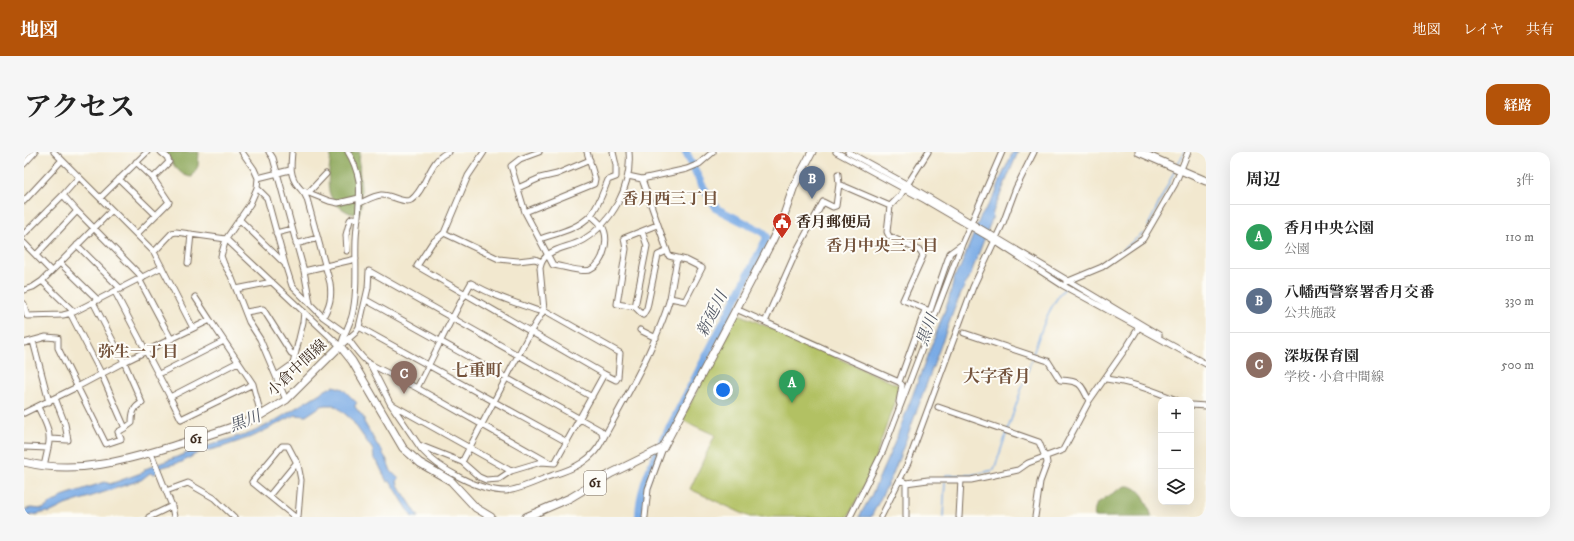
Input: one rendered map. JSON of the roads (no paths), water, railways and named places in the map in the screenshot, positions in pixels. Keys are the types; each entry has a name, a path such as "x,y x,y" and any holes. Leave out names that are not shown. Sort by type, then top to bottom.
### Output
{"main road":[{"path":"663,448 779,227 794,186 812,152"},
{"path":"1139,152 1206,181"},
{"name":"小倉中間線","path":"24,462 60,468 99,466 120,462 151,453 226,429 261,415 286,400 340,346 352,361 403,448 420,464 451,482 476,508 491,517"},
{"name":"61","path":"526,517 570,498 624,467 663,448"}],"street":[{"path":"24,163 35,152"},
{"path":"54,152 154,252 193,328"},
{"path":"100,198 147,152"},
{"path":"153,178 169,162 167,157 161,152"},
{"path":"242,152 251,162 258,178 257,188 250,204 226,240 221,256 250,322 260,339 286,400"},
{"path":"269,152 273,158 304,271 310,303"},
{"path":"292,152 290,170 298,187 306,192 338,203 381,195 394,197 403,201 410,200 417,194 437,160 449,152"},
{"path":"340,346 344,332 349,326 356,285 356,259 360,200 359,181 348,152"},
{"path":"417,388 453,319 465,294 471,283 484,291 504,299 539,311 544,310 620,352 620,366 616,380 604,374 531,331 465,294 417,266 432,243 444,233 468,176 484,152"},
{"path":"539,152 520,159 512,166 525,212 553,265 582,271 589,270 594,267 604,254 604,230 591,215"},
{"path":"525,212 594,184 595,179 587,152"},
{"path":"540,239 573,228 591,215 601,198 608,180 616,177 616,165 613,152"},
{"path":"462,462 518,355 544,310 540,268 542,262 548,254 577,243 602,226 615,208 628,176 630,165 629,152"},
{"path":"628,176 642,179 687,169 699,164 713,152"},
{"path":"836,152 906,187"},
{"path":"848,152 1206,363"},
{"path":"928,152 900,196 890,206 887,232 889,236 920,251 923,256 903,300 930,311 950,253 962,244"},
{"path":"850,517 883,451 962,244 1002,152"},
{"path":"881,517 900,480 993,238 1034,152"},
{"path":"1062,285 1067,281 1102,267 1143,239 1175,184 1188,152"},
{"path":"24,201 26,193 62,160"},
{"path":"518,188 540,178 557,174 590,160"},
{"path":"136,162 153,178 169,202 137,234"},
{"path":"258,178 290,170"},
{"path":"306,192 326,174"},
{"path":"765,322 796,252 823,202 833,207 836,206 839,184 838,174"},
{"path":"24,234 63,195 79,176"},
{"path":"119,179 156,215"},
{"path":"642,179 669,256 686,260 702,268 686,301 670,298"},
{"path":"839,184 890,206"},
{"path":"257,188 267,198 292,286 324,317 344,332"},
{"path":"306,192 332,293 330,304 324,317"},
{"path":"63,195 141,278 171,339"},
{"path":"36,255 77,210"},
{"path":"24,290 33,287 42,281 112,210"},
{"path":"347,251 346,234 350,220 352,218 358,219"},
{"path":"239,219 285,264"},
{"path":"657,225 624,238 626,249 617,304 635,308 643,315 647,308 658,255 667,251"},
{"path":"276,233 292,229"},
{"path":"635,308 647,246 642,231"},
{"path":"154,252 172,233 176,232 226,240 340,346"},
{"path":"444,233 499,259 518,261 535,259 542,262"},
{"path":"188,263 191,234"},
{"path":"296,244 318,238"},
{"path":"993,238 1062,285 1206,363"},
{"path":"24,243 51,271"},
{"path":"77,245 121,289"},
{"path":"370,364 390,403 427,455 468,481 480,487 506,491 568,471 594,454 625,400 656,338 666,313 677,258"},
{"path":"304,271 356,259"},
{"path":"24,343 46,337 58,338 58,348 106,444 121,439 118,432 132,423 132,413 137,406 142,403 95,301 60,263"},
{"path":"24,304 27,316 63,315 115,292 162,267"},
{"path":"340,346 356,332 359,327 366,300 369,271 592,397"},
{"path":"42,281 72,312 125,428"},
{"path":"236,289 272,282"},
{"path":"115,292 147,350 181,419 253,384"},
{"path":"195,297 253,384 261,415"},
{"path":"366,300 600,430 602,432 603,439"},
{"path":"246,312 263,309 291,353 295,355"},
{"path":"736,309 899,382 902,385 898,402 900,406"},
{"path":"899,382 925,310"},
{"path":"276,376 293,364 304,312"},
{"path":"24,412 49,402 77,388 101,373 210,320"},
{"path":"359,327 567,442"},
{"path":"900,480 906,483 928,480 971,480 1018,470 1028,463 1063,450 1089,401 1106,379 1139,327"},
{"path":"640,330 656,338"},
{"path":"964,333 1048,361 1060,380 1074,380 1083,388 1089,401"},
{"path":"348,339 359,352 363,360 417,388 549,462"},
{"path":"33,341 49,402"},
{"path":"159,374 224,341"},
{"path":"170,397 238,362"},
{"path":"419,444 462,462 479,477 486,480 499,479 511,471 541,462 555,463 604,374"},
{"path":"1106,379 1121,380 1169,397"},
{"path":"50,439 68,440 65,424 55,398"},
{"path":"390,403 511,471"},
{"path":"1194,405 1206,406"},
{"path":"38,407 47,425 50,439 44,466"},
{"path":"938,407 1039,442 1047,463 1040,482 1035,517"},
{"path":"24,446 48,448"},
{"path":"282,446 288,446 297,462 302,480 296,517 252,482 282,446"},
{"path":"645,517 648,489 663,448"},
{"path":"151,453 172,506 174,517"},
{"path":"269,496 297,462"},
{"path":"959,517 961,480"},
{"path":"166,491 188,483 214,498 234,517"},
{"path":"906,483 906,517"},
{"path":"149,517 159,515 172,506"}],"water":[{"path":"1013,152 1018,152 993,212 992,219 968,281 955,307 892,476 871,517 859,517 871,496 894,444 948,302 955,275 960,268 980,218 995,195"},
{"path":"334,386 343,389 357,403 355,407 364,418 364,422 379,448 382,450 391,471 399,479 397,481 398,485 419,517 412,517 393,485 390,481 387,482 377,461 374,459 373,450 351,419 337,407 333,405 326,405 321,406 306,416 295,415 254,436 198,453 182,462 163,467 155,474 150,473 141,480 65,505 49,513 47,512 24,517 24,510 30,508 43,509 60,499 62,496 105,482 110,484 144,472 145,469 198,449 249,434 268,425"}],"waterway":[{"name":"新延川","path":"639,517 639,508 643,491 658,450 767,238 761,231 717,209 702,185 686,152"},
{"path":"1177,167 1184,152"},
{"path":"1148,226 1175,170"},
{"path":"1119,252 1144,233"},
{"path":"1077,275 1108,260"},
{"path":"1033,354 1050,311 1059,295 1065,288"},
{"path":"946,479 946,475 971,475 994,470 1032,358"},
{"path":"943,517 945,482"}],"place":[{"name":"八幡西警察署香月交番","path":"812,199"},
{"name":"香月郵便局","path":"782,239"},
{"name":"深坂保育園","path":"404,394"},
{"name":"香月中央公園","path":"792,403"}],"district":[{"name":"香月西三丁目","path":"670,199"},
{"name":"香月中央三丁目","path":"882,246"},
{"name":"弥生一丁目","path":"138,352"},
{"name":"七重町","path":"477,371"},
{"name":"大字香月","path":"997,377"}],"water label":[{"name":"黒川","path":"927,330"},
{"name":"黒川","path":"245,421"}]}
